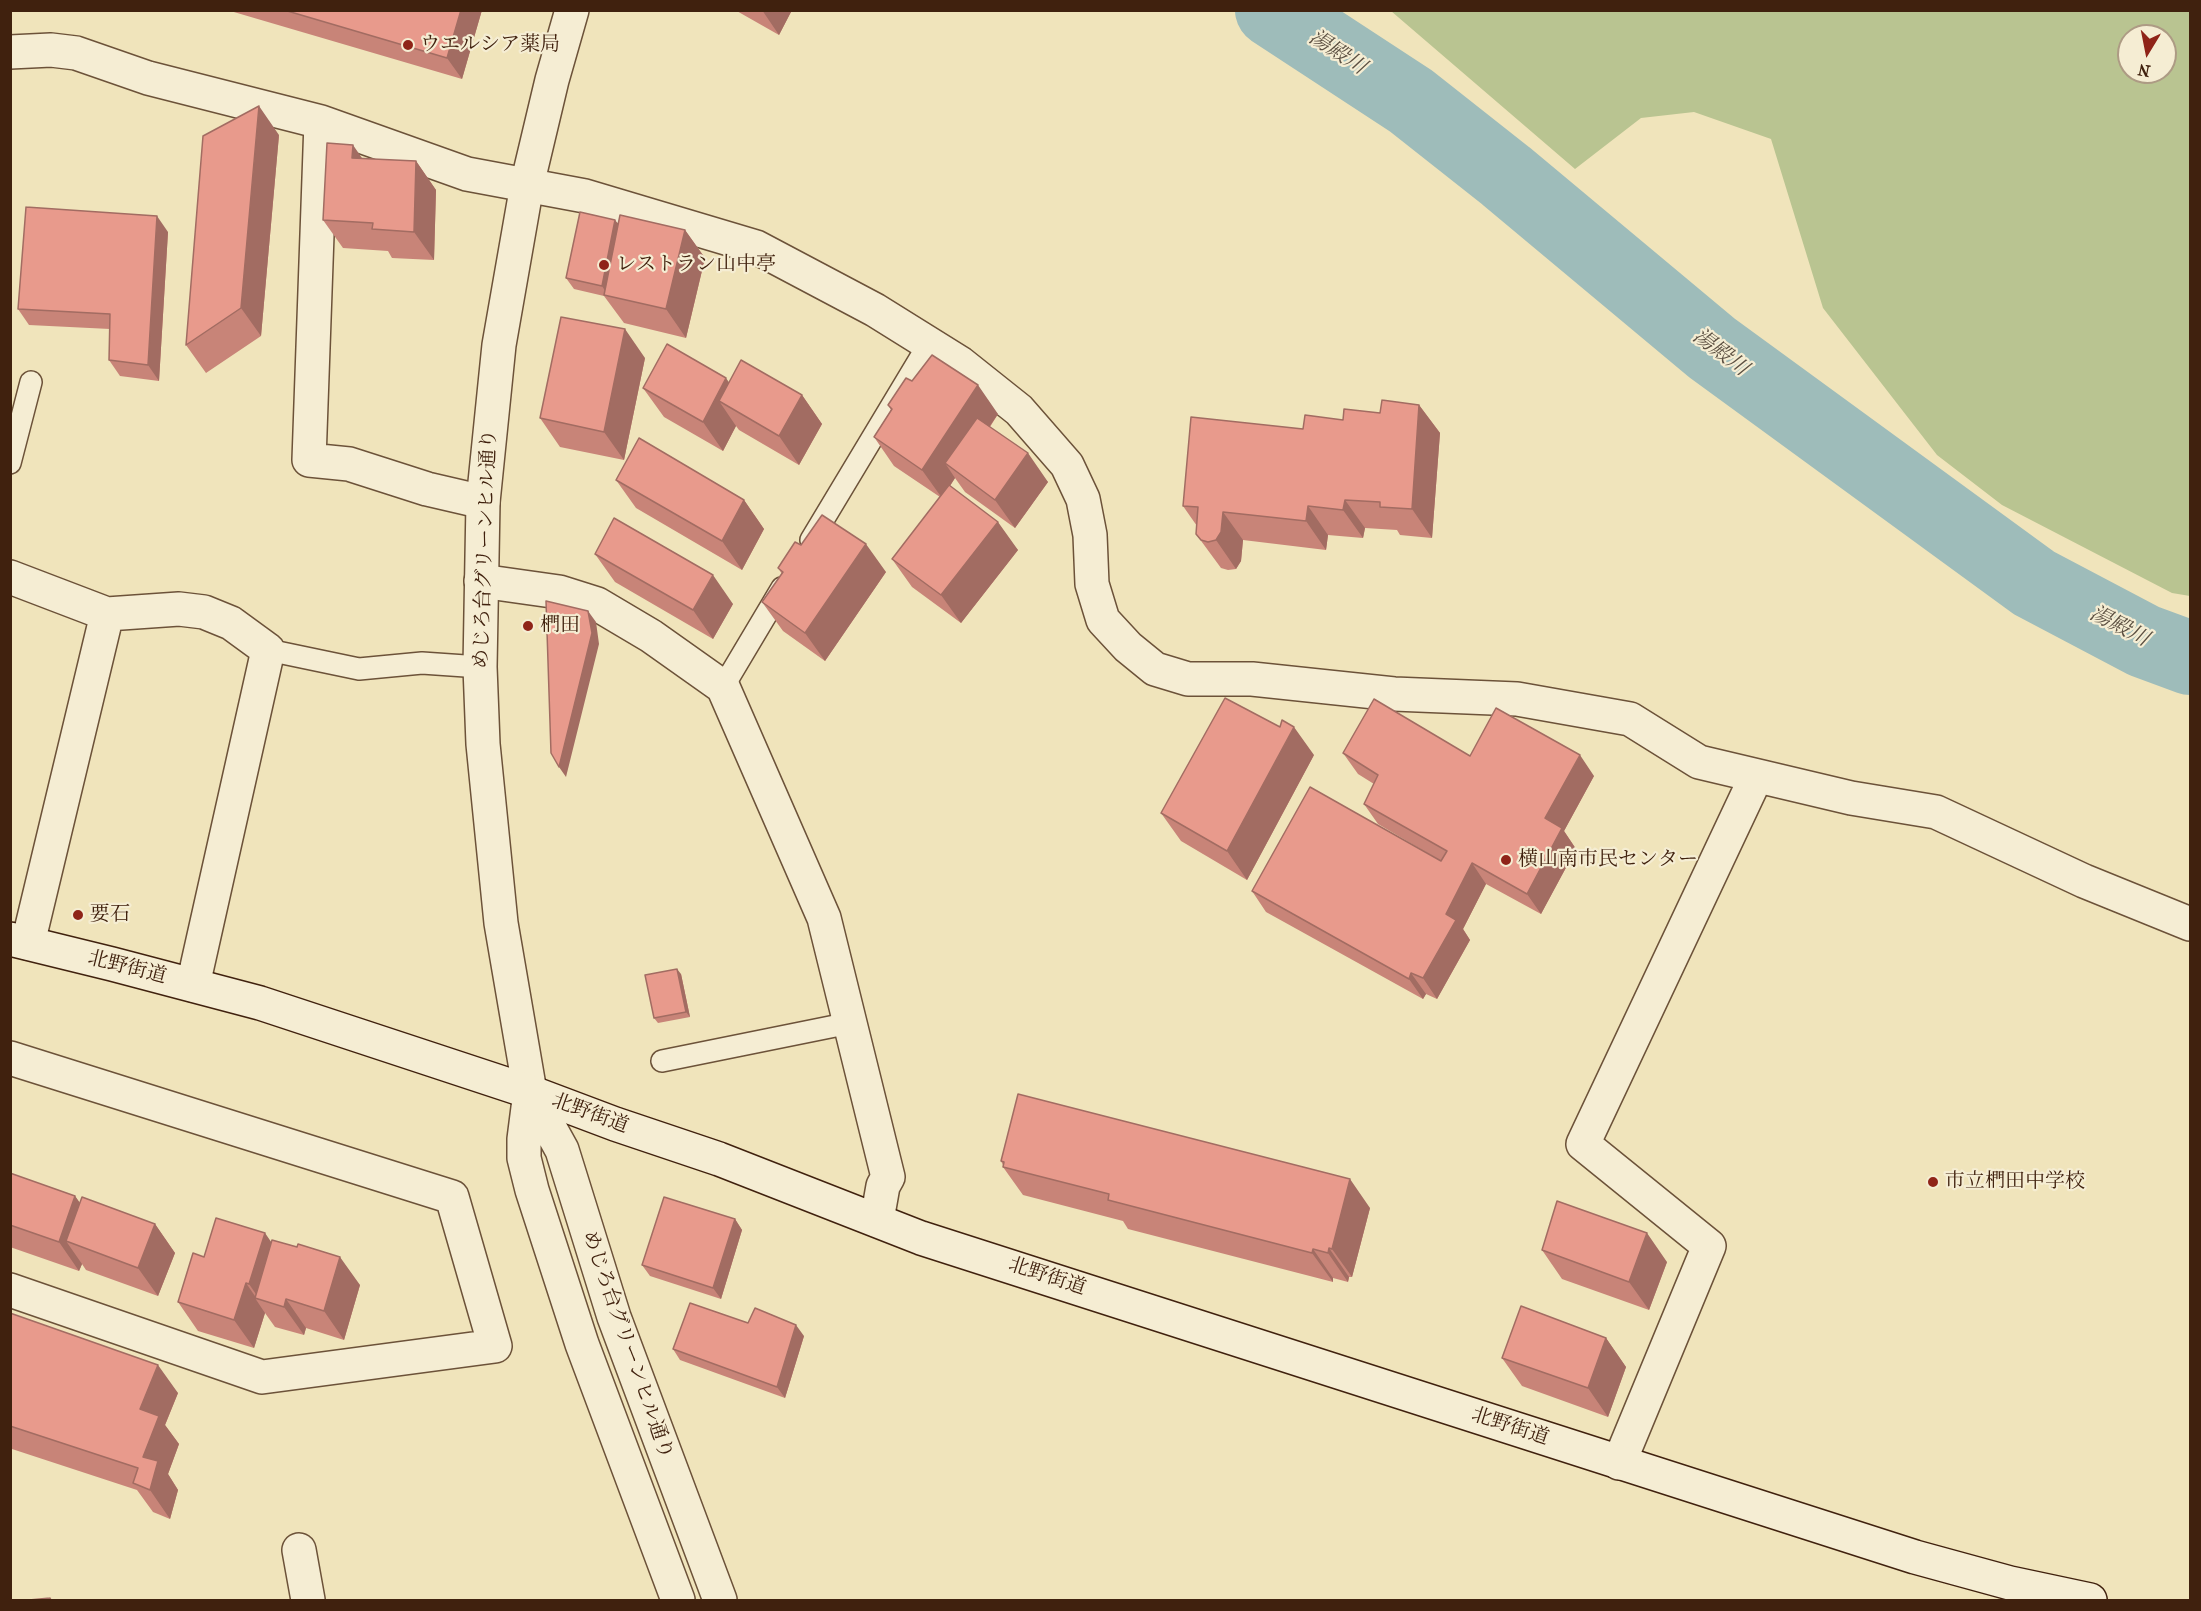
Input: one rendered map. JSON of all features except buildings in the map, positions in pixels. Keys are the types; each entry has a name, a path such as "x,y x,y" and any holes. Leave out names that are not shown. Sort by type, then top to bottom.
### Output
{"street":[{"name":"めじろ台グリーンヒル通り","path":"572,10 552,80 528,185 499,345 483,502 480,667 483,744 494,860 509,972 531,1092 562,1150 614,1317 720,1600"},
{"path":"10,52 51,50 76,53 148,78 321,122 467,174 585,196 756,247 875,310 930,342 960,363 1018,410 1067,465 1083,499 1090,536 1092,584 1103,620 1128,647 1155,669 1188,679 1252,679 1394,694 1517,699 1630,719 1699,762 1851,798 1936,812 2084,881 2190,924"},
{"path":"321,122 309,460 349,464 427,489 483,502"},
{"path":"10,577 107,614 179,609 204,612 231,623 268,650 193,985"},
{"path":"481,581 559,592 597,604 651,636 723,687 824,918 888,1177 883,1186 877,1220"},
{"path":"19,941 107,614"},
{"path":"1619,1462 1709,1246 1583,1144 1756,777"},
{"name":"北野街道","path":"19,941 260,1003 531,1092 615,1124 719,1159 921,1238 1064,1282 1915,1557 2007,1592 2090,1600"},
{"path":"10,1058 452,1197 495,1346 262,1377 10,1290"},
{"name":"めじろ台グリーンヒル通り","path":"531,1092 524,1139 524,1158 532,1190 582,1344 678,1600"},
{"path":"299,1550 308,1600"}],"lane":[{"path":"802,555 930,342"},
{"path":"10,463 31,382"},
{"path":"723,687 790,576"},
{"path":"268,650 359,669 422,663 480,667"},
{"path":"662,1061 850,1023"}],"green space":[{"path":"1391,11 2190,11 2190,596 2172,593 2002,505 1937,455 1823,308 1771,139 1694,112 1641,118 1575,169"}],"waterway":[{"name":"湯殿川","path":"1272,10 1411,101 1506,176 1712,348 2034,583 2144,641 2190,658"}],"place":[{"name":"ウエルシア薬局","path":"408,45"},
{"name":"レストラン山中亭","path":"604,265"},
{"name":"椚田","path":"528,626"},
{"name":"横山南市民センター","path":"1506,860"},
{"name":"要石","path":"78,915"},
{"name":"市立椚田中学校","path":"1933,1182"}]}
